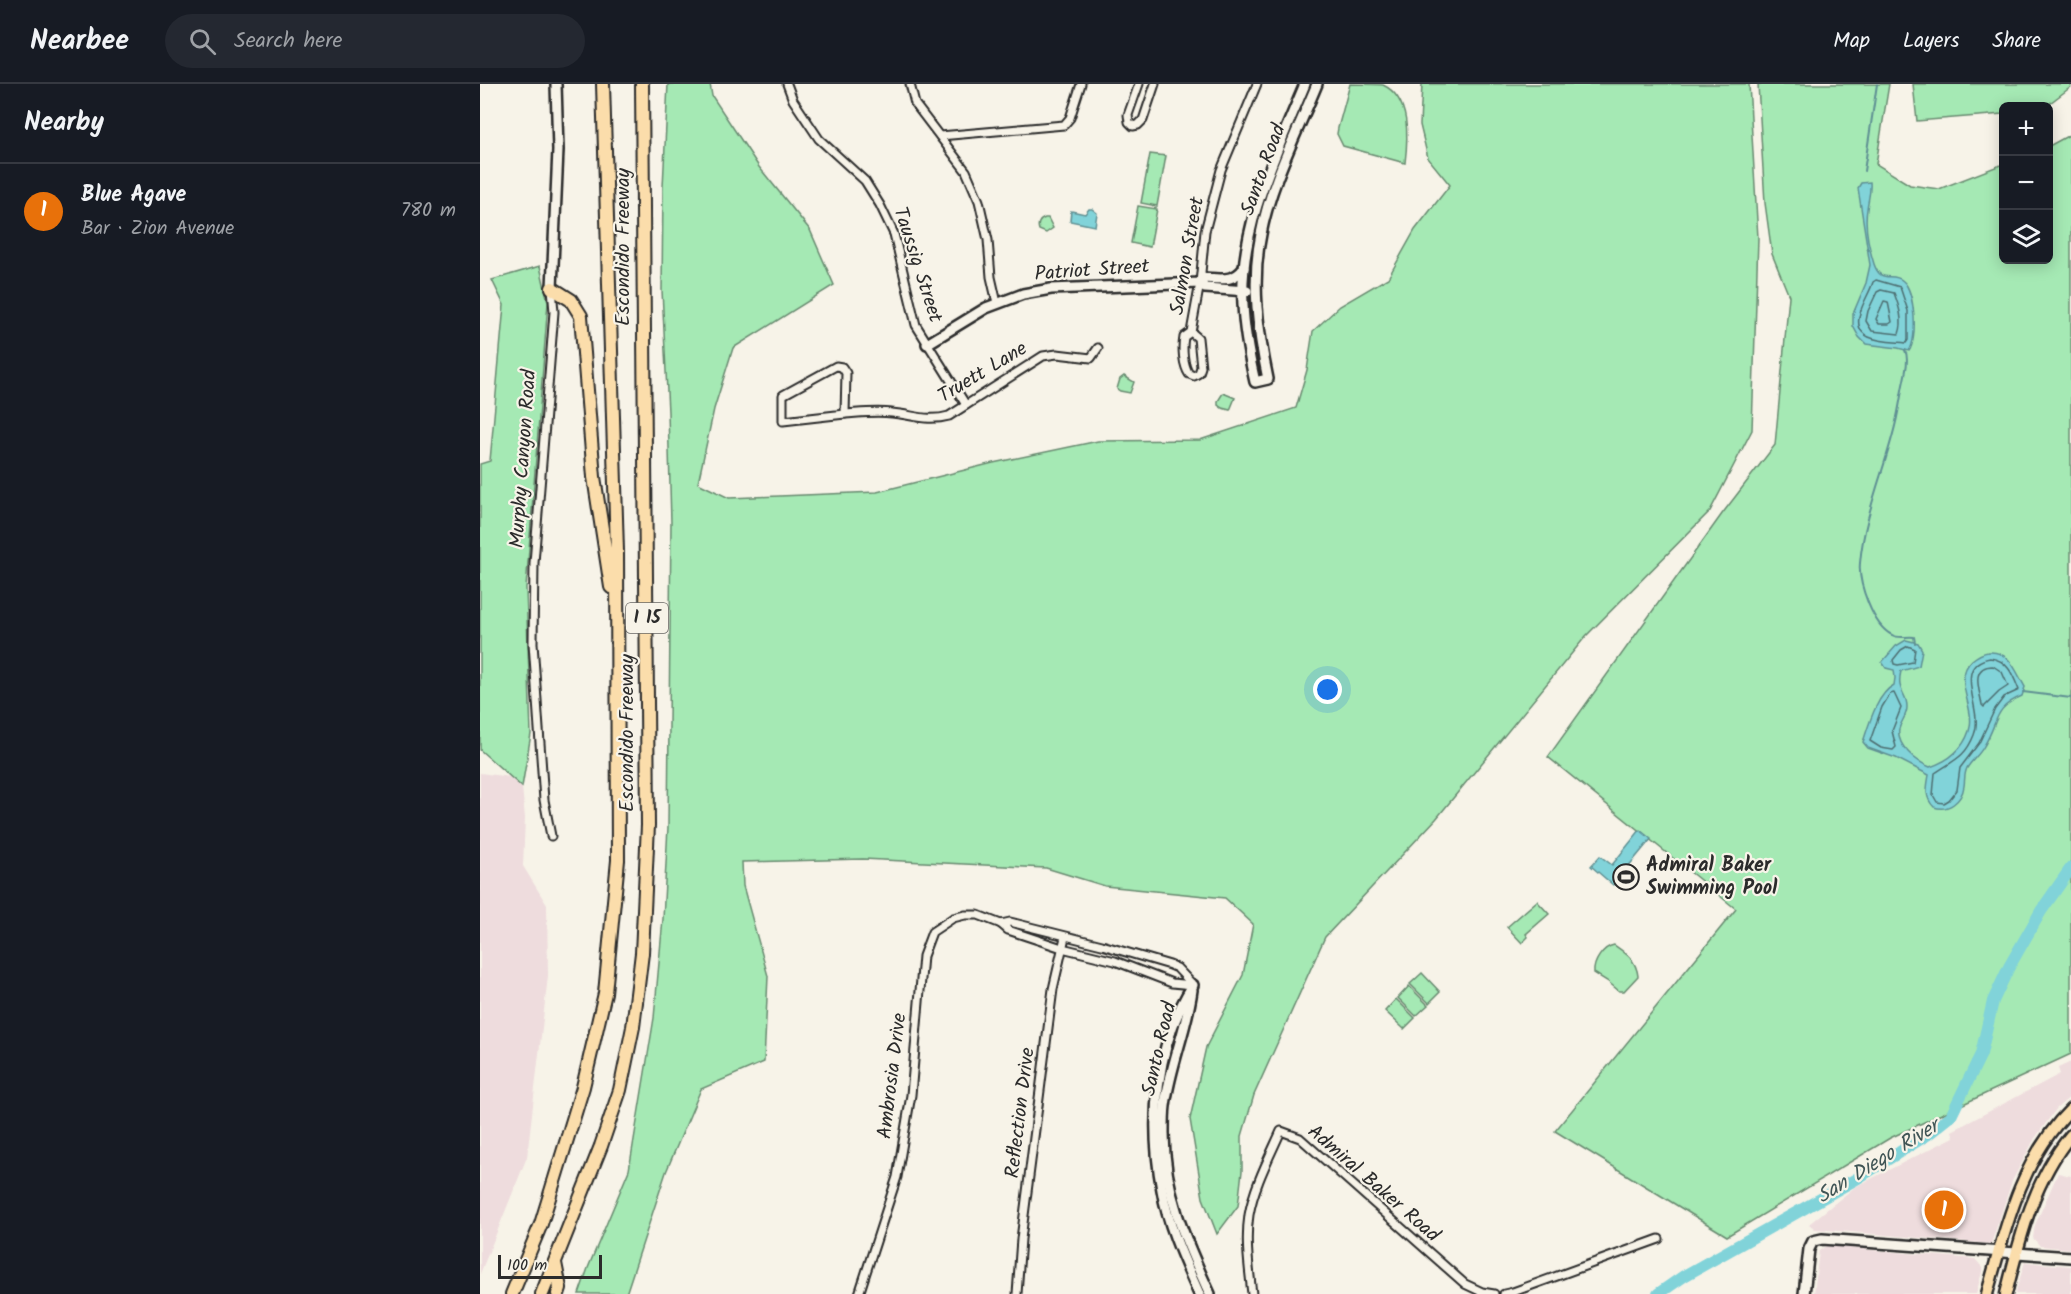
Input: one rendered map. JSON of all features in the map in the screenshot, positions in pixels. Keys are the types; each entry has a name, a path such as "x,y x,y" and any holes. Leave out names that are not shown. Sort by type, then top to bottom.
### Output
{"highway":[{"name":"Escondido Freeway","path":"512,1294 541,1224 583,1088 605,993 618,860 617,551 603,84"},
{"name":"Escondido Freeway","path":"542,1294 601,1146 620,1090 633,1027 642,953 648,825 642,84"},
{"path":"552,288 571,300 581,316 594,477 617,626"},
{"path":"555,1263 560,1288 558,1294"}],"main road":[{"path":"1987,1294 2008,1221 2030,1167 2051,1133 2071,1109"},
{"path":"2006,1294 2016,1253 2035,1195 2071,1136"}],"street":[{"name":"Murphy Canyon Road","path":"550,836 544,800 533,644 534,563 554,312 552,288 558,150 556,84"},
{"name":"Taussig Street","path":"787,84 793,100 819,139 865,181 880,205 894,234 916,325 966,405"},
{"path":"910,84 915,104 966,171 979,201 988,240 991,277 997,303"},
{"path":"940,136 1064,125 1070,118 1081,84"},
{"path":"1139,84 1128,115 1129,122 1133,126 1143,120 1155,84"},
{"name":"Salmon Street","path":"1191,332 1198,338 1201,367 1199,373 1194,376 1186,370 1183,344 1184,338 1191,332 1200,283 1205,231 1221,170 1257,84"},
{"name":"Santo Road","path":"1305,84 1261,189 1250,231 1243,291 1247,342 1255,382 1268,379 1259,334 1257,268 1261,235 1273,191 1317,84"},
{"name":"Patriot Street","path":"927,344 997,303 1023,294 1051,289 1200,283 1205,278 1229,280 1239,275 1244,267"},
{"name":"Patriot Street","path":"1200,283 1205,288 1257,291"},
{"name":"Truett Lane","path":"845,414 846,373 842,367 836,366 783,395 783,421 868,412 936,419 949,416 1043,356 1057,354 1091,358 1098,348"},
{"name":"Ambrosia Drive","path":"859,1294 897,1177 910,1095 925,946 932,932 953,918 978,915 1001,924 1008,930 1062,948 1115,961 1172,983 1193,985"},
{"name":"Ambrosia Drive","path":"1001,924 1010,922 1170,965 1178,968 1193,985"},
{"name":"Reflection Drive","path":"1017,1294 1021,1239 1053,989 1065,937"},
{"name":"Santo Road","path":"1193,985 1182,1003 1161,1065 1156,1104 1156,1144 1162,1191 1176,1242 1199,1294"},
{"name":"Santo Road","path":"1193,985 1190,1007 1176,1050 1164,1107 1164,1150 1170,1194 1185,1240 1210,1294"},
{"name":"Admiral Baker Road","path":"1252,1294 1247,1248 1249,1214 1255,1193 1281,1131 1300,1138 1465,1284 1482,1292 1494,1294"},
{"path":"1504,1294 1513,1293 1659,1239"},
{"path":"1804,1294 1809,1249 1813,1241 1822,1239 2071,1257"}],"shaded area":[{"path":"480,773 510,777 522,787 525,818 523,866 547,905 548,976 527,1157 480,1274"},
{"path":"2071,1062 2071,1096 2057,1108 2035,1138 2012,1181 1991,1244 1815,1229 1809,1224 1855,1187 1954,1137 1952,1131 2060,1074 2058,1068"},
{"path":"2058,1173 2071,1176 2071,1249 2040,1246 2033,1238 2035,1225"},
{"path":"1826,1246 1975,1259 1983,1268 1976,1294 1814,1294 1819,1251"},
{"path":"2025,1262 2071,1266 2071,1294 2015,1294"}],"green space":[{"path":"668,84 710,84 712,96 759,167 810,230 834,285 733,348 714,409 698,483 729,498 877,492 993,463 1098,441 1200,440 1296,408 1307,370 1313,331 1340,306 1388,278 1415,230 1450,185 1428,158 1420,125 1422,84 1749,84 1758,238 1752,430 1710,511 1586,636 1436,819 1325,937 1254,1095 1242,1136 1242,1171 1238,1206 1217,1234 1203,1198 1190,1119 1206,1047 1243,975 1253,924 1225,898 1105,886 1046,868 863,859 742,862 743,886 768,976 764,1062 701,1089 666,1172 626,1294 579,1294 629,1170 654,1018 663,919 668,827 671,522 662,290 663,187"},
{"path":"1350,84 1383,85 1399,99 1406,120 1405,163 1343,146 1337,134"},
{"path":"1758,84 1889,84 1876,164 1910,185 1939,189 1999,166 1999,264 2053,264 2053,144 2071,134 2071,1054 1890,1138 1727,1236 1555,1131 1736,909 1548,757 1722,514 1775,445 1789,296 1772,254 1765,203"},
{"path":"1913,84 2071,84 2071,87 2051,102 1999,102 1999,114 1917,121"},
{"path":"1150,154 1166,156 1157,206 1141,203"},
{"path":"1138,206 1157,209 1150,247 1131,243"},
{"path":"1045,218 1048,218 1053,228 1046,233 1039,230 1038,226"},
{"path":"540,266 548,302 526,588 531,734 522,787 480,750 480,464 490,461 504,305 492,280"},
{"path":"1124,376 1134,382 1130,393 1117,389 1120,379"},
{"path":"1223,393 1235,398 1230,410 1218,405"},
{"path":"1537,901 1549,914 1526,934 1528,937 1522,943 1507,927"},
{"path":"1614,945 1630,958 1637,970 1638,976 1624,991 1619,991 1594,973 1595,964 1600,956"},
{"path":"1422,973 1440,992 1429,1003 1410,984"},
{"path":"1409,986 1428,1005 1416,1016 1398,998"},
{"path":"1396,999 1415,1018 1404,1029 1385,1011"}],"water":[{"path":"1870,182 1866,223 1870,251 1880,274 1899,278 1907,286 1914,315 1914,336 1909,351 1866,344 1853,326 1853,314 1866,283 1870,265 1858,188 1861,183"},
{"path":"1089,209 1097,213 1095,226 1070,221 1071,211 1085,214"},
{"path":"1906,640 1918,643 1922,650 1919,666 1901,671 1900,684 1907,707 1899,735 1908,752 1930,767 1954,754 1969,731 1971,722 1964,676 1972,660 1988,652 2002,655 2011,663 2025,687 2022,696 2006,705 2001,711 1982,749 1967,768 1963,791 1957,801 1949,807 1934,807 1929,799 1927,792 1929,775 1896,758 1868,748 1863,742 1878,702 1894,685 1894,670 1886,668 1882,662 1896,646"},
{"path":"1640,830 1651,839 1613,885 1591,866 1600,856 1612,865"}],"waterway":[{"path":"1864,171 1877,84"},
{"path":"1905,350 1907,364 1898,412 1866,528 1860,571 1868,603 1879,623 1895,636 1914,637 1915,643"},
{"path":"2023,692 2071,698"},
{"name":"San Diego River","path":"1658,1294 1684,1276 1858,1178 1927,1135 1951,1116 1981,1054 1993,1001 2009,967 2041,911 2071,868"}],"place":[{"name":"Admiral Baker Swimming Pool","path":"1626,877"},
{"name":"Blue Agave","path":"1944,1210"}]}
